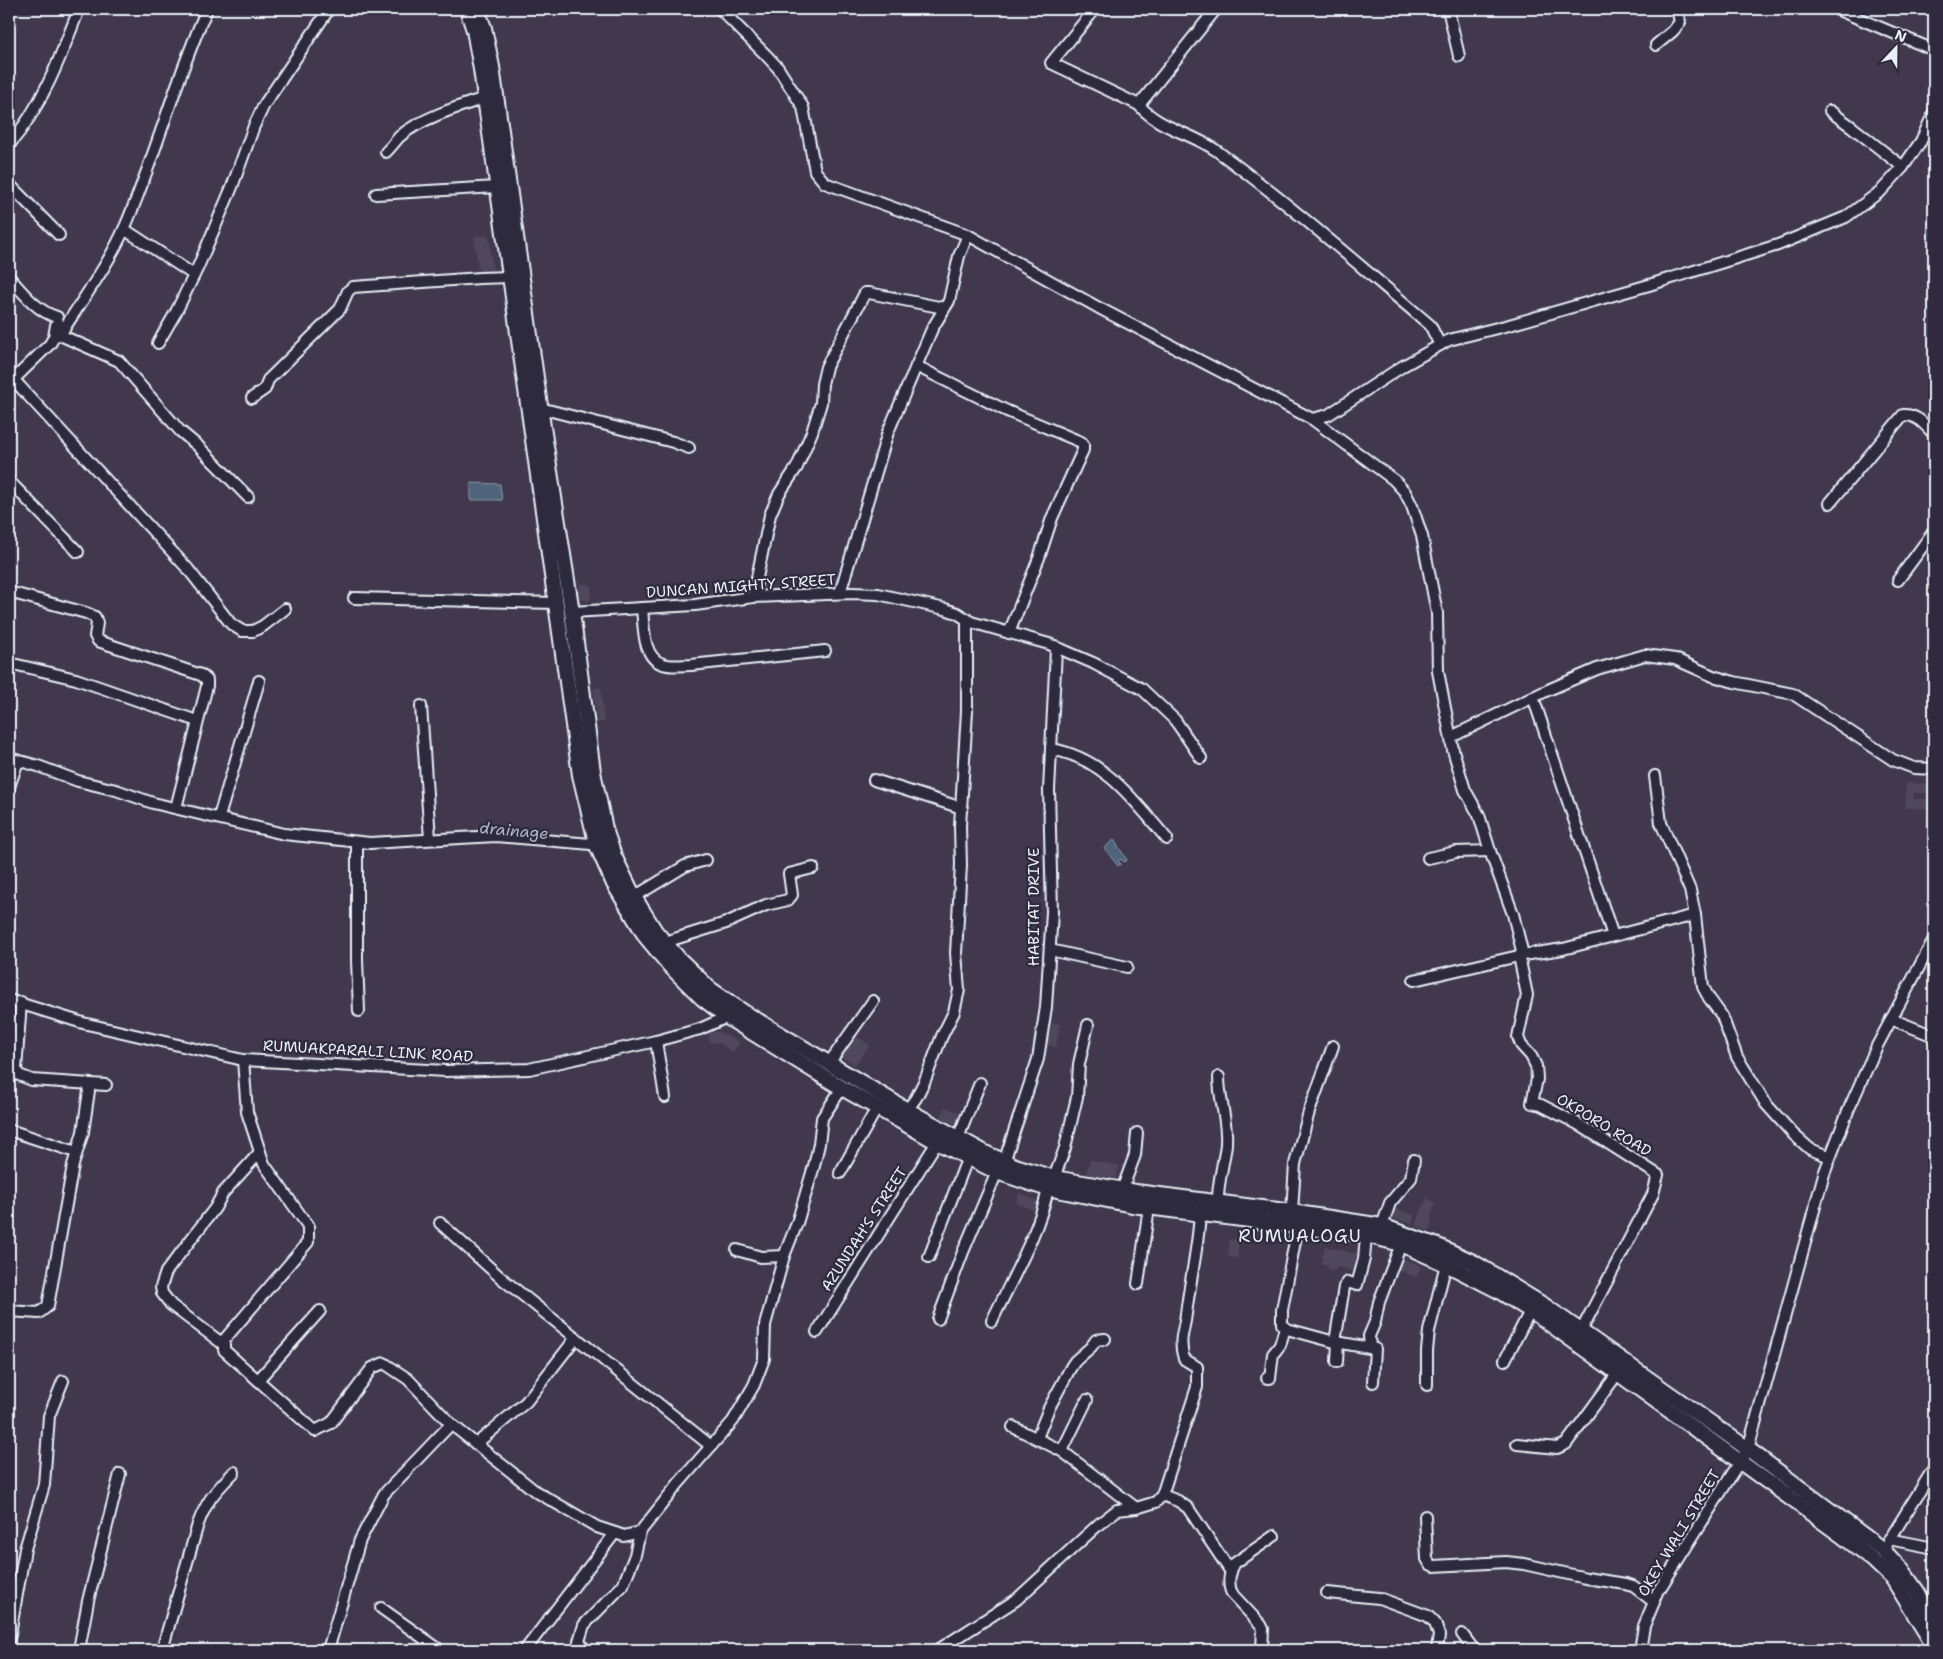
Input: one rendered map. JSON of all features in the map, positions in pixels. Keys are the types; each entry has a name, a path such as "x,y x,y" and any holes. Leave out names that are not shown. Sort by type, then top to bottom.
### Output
{"main road":[{"path":"467,9 474,30 485,98 580,775 614,884 646,937 670,966 702,998 727,1018 842,1088 937,1142 968,1157 1051,1183 1149,1207 1200,1214 1382,1226 1439,1256 1530,1311 1842,1535 1893,1579 1934,1646"},
{"path":"477,9 484,28 492,66 540,408 572,612 603,846 655,931 679,959 710,989 745,1013 907,1110 958,1138 1000,1167"},
{"path":"1051,1183 1218,1202 1401,1244 1505,1280 1886,1544 1918,1593 1934,1623"}],"street":[{"path":"9,145 20,132 51,78 79,9"},
{"path":"60,335 124,229 194,38 207,9"},
{"path":"158,343 194,275 232,187 254,126 264,105 329,9"},
{"path":"720,9 778,68 803,107 815,171 825,183 968,235 1099,308 1312,419 1394,480 1405,492 1422,536 1433,587 1438,671 1451,737 1465,790 1479,815 1513,914 1521,955"},
{"path":"1095,9 1050,63 1139,106 1148,116 1215,149 1295,211 1430,324 1440,345"},
{"path":"1139,106 1216,9"},
{"path":"1448,9 1458,56"},
{"path":"1656,45 1673,31 1680,22 1677,9"},
{"path":"1836,9 1934,50"},
{"path":"386,152 400,136 416,126 447,111 485,98"},
{"path":"1830,112 1903,167"},
{"path":"1312,419 1328,415 1403,366 1449,340 1509,326 1640,288 1778,245 1846,217 1881,191 1903,167 1921,142 1934,112"},
{"path":"9,184 59,235"},
{"path":"376,194 497,187"},
{"path":"124,229 194,275"},
{"path":"840,593 888,432 932,329 950,301 959,256 968,235"},
{"path":"9,277 34,304 51,316 57,317"},
{"path":"252,398 264,389 268,380 340,309 348,291 353,287 510,277"},
{"path":"752,598 770,515 779,494 797,466 812,432 821,404 822,384 826,367 865,293 944,308"},
{"path":"57,317 60,335"},
{"path":"57,317 54,337 50,344 11,381 188,570 231,624 242,631 253,631 263,626 285,609"},
{"path":"60,335 119,361 180,431 198,446 248,498"},
{"path":"916,366 1007,411 1083,444 1052,518 1039,558 1010,633"},
{"path":"540,408 673,442 689,448"},
{"path":"1830,503 1903,415 1911,415 1916,418 1934,434"},
{"path":"9,481 78,552"},
{"path":"1898,580 1934,531"},
{"path":"9,592 86,613 95,617 97,622 95,636 98,641 202,675 207,680 176,808"},
{"name":"DUNCAN MIGHTY STREET","path":"572,612 695,605 752,598 840,593 878,594 898,598 945,609 985,627 1055,646 1094,663 1142,689 1175,720 1201,758"},
{"path":"354,598 557,603"},
{"path":"642,608 646,642 654,659 661,664 670,666 691,665 825,651"},
{"path":"907,1110 916,1098 925,1080 942,1036 954,1012 959,990 956,953 960,902 967,705 967,619"},
{"name":"HABITAT DRIVE","path":"938,1319 1000,1167 1038,1059 1046,1007 1052,912 1049,808 1055,646"},
{"path":"1451,737 1533,697 1597,669 1644,655 1675,659 1713,676 1793,694 1893,760 1914,768 1934,769"},
{"path":"9,663 76,679 197,721"},
{"path":"218,817 259,682"},
{"path":"1533,697 1613,936"},
{"path":"422,706 430,839"},
{"path":"1051,749 1077,756 1102,769 1130,795 1167,839"},
{"path":"9,787 14,760 153,803 284,834 370,843 496,836 603,846"},
{"path":"1655,776 1661,823 1690,890 1695,915 1703,987 1722,1016 1737,1057 1766,1104 1793,1134 1810,1149 1830,1157"},
{"path":"874,780 962,808"},
{"path":"357,842 359,1011"},
{"path":"1428,858 1456,852 1490,851"},
{"path":"634,897 685,866 706,860"},
{"path":"665,942 726,922 766,905 788,900 792,895 789,874 814,868"},
{"path":"1414,980 1521,955 1563,949 1695,915"},
{"name":"OKEY WALI STREET","path":"1640,1650 1644,1626 1659,1590 1748,1449 1818,1192 1830,1157 1855,1095 1891,1019 1934,939"},
{"path":"1050,950 1127,967"},
{"name":"OKPORO ROAD","path":"1521,955 1528,995 1518,1037 1521,1045 1531,1056 1536,1066 1537,1080 1532,1103 1542,1105 1578,1124 1658,1175 1653,1194 1581,1331"},
{"name":"RUMUAKPARALI LINK ROAD","path":"9,1000 21,1002 83,1022 243,1060 446,1072 529,1069 656,1041 700,1029 727,1018"},
{"path":"829,1063 873,1001"},
{"path":"21,1002 16,1070 19,1076 32,1080 106,1085"},
{"path":"1891,1019 1934,1036"},
{"path":"992,1321 1034,1234 1065,1148 1076,1105 1080,1064 1088,1025"},
{"path":"656,1041 665,1097"},
{"path":"1332,1046 1309,1112 1295,1164 1295,1219 1282,1310 1282,1324 1285,1328 1337,1342 1375,1349 1373,1382"},
{"path":"243,1060 247,1112 264,1164 308,1226 308,1242 224,1340 224,1350 315,1431 331,1423 372,1368 384,1363 408,1379 451,1424 535,1491 597,1527 624,1536 640,1532"},
{"path":"1218,1202 1226,1142 1220,1099 1220,1078"},
{"path":"958,1138 980,1083"},
{"path":"9,1311 39,1313 48,1306 76,1152 83,1132 90,1084"},
{"path":"585,1650 579,1641 584,1625 623,1585 635,1555 640,1532 678,1484 733,1421 754,1385 764,1359 766,1325 784,1256 797,1223 814,1166 822,1118 842,1088"},
{"path":"840,1173 877,1108"},
{"path":"9,1130 76,1152"},
{"path":"1122,1190 1135,1155 1137,1133"},
{"name":"AZUNDAH'S STREET","path":"817,1332 937,1142"},
{"path":"224,1344 170,1305 162,1294 161,1287 166,1272 215,1208 223,1193 260,1152"},
{"path":"929,1257 968,1157"},
{"path":"1382,1226 1390,1203 1411,1178 1414,1160"},
{"path":"1138,1284 1149,1207"},
{"path":"938,1650 1016,1600 1099,1524 1117,1510 1136,1508 1156,1502 1162,1495 1197,1387 1198,1367 1184,1359 1180,1343 1186,1316 1200,1214"},
{"path":"440,1223 500,1278 711,1446"},
{"path":"1337,1362 1337,1342 1344,1287 1348,1282 1357,1284 1364,1259 1366,1235"},
{"path":"1370,1348 1369,1336 1375,1322 1379,1302 1401,1244"},
{"path":"738,1250 761,1257 784,1256"},
{"path":"1427,1385 1427,1351 1439,1256"},
{"path":"258,1380 320,1311"},
{"path":"1505,1360 1530,1311"},
{"path":"1267,1378 1270,1378 1273,1354 1280,1344 1285,1328"},
{"path":"476,1444 526,1402 575,1339"},
{"path":"1037,1438 1049,1408 1070,1367 1096,1340 1105,1339"},
{"path":"1517,1444 1557,1448 1566,1444 1618,1373"},
{"path":"9,1639 25,1549 44,1485 49,1416 63,1381"},
{"path":"1062,1451 1087,1400"},
{"path":"328,1650 360,1540 384,1494 451,1424"},
{"path":"1013,1427 1062,1451 1136,1508"},
{"path":"1934,1468 1886,1544 1934,1548"},
{"path":"162,1650 198,1524 205,1506 211,1495 234,1472"},
{"path":"79,1650 88,1601 120,1474"},
{"path":"1162,1495 1184,1504 1231,1572"},
{"path":"1425,1516 1427,1559 1434,1566 1515,1563 1586,1578 1626,1584 1633,1586 1654,1602"},
{"path":"526,1650 614,1533"},
{"path":"1262,1650 1263,1629 1230,1591 1231,1572 1236,1563 1274,1536"},
{"path":"1327,1593 1379,1598 1428,1616 1435,1623 1439,1636 1437,1650"},
{"path":"381,1608 440,1650"},
{"path":"1462,1634 1474,1650"}],"shaded area":[{"path":"474,236 489,236 493,273 479,274"},
{"path":"580,583 592,585 590,601 578,599"},
{"path":"593,688 601,688 604,722 597,722"},
{"path":"1933,782 1934,794 1913,793 1914,799 1934,799 1934,809 1905,808 1906,783 1930,784 1932,788"},
{"path":"1052,1023 1060,1024 1056,1047 1046,1045"},
{"path":"709,1032 720,1032 740,1042 733,1052 719,1043 709,1042"},
{"path":"855,1035 870,1045 855,1065 841,1057"},
{"path":"945,1107 965,1115 960,1127 940,1118"},
{"path":"1090,1160 1120,1166 1115,1178 1086,1175"},
{"path":"1019,1193 1043,1203 1038,1212 1016,1203"},
{"path":"1427,1198 1436,1203 1431,1215 1430,1232 1415,1225"},
{"path":"1390,1207 1414,1215 1412,1224 1388,1217"},
{"path":"1242,1228 1248,1228 1249,1231 1261,1230 1262,1237 1242,1240"},
{"path":"1230,1239 1238,1240 1238,1258 1228,1257"},
{"path":"1325,1246 1362,1255 1357,1272 1336,1267 1335,1271 1327,1269 1328,1265 1321,1263"},
{"path":"1400,1258 1421,1266 1417,1277 1396,1270"}],"water":[{"path":"471,483 500,484 502,500 471,500"},
{"path":"1114,840 1127,860 1124,862 1121,859 1118,861 1121,864 1118,866 1104,848"}],"district":[{"name":"RUMUALOGU","path":"1300,1236"}],"water label":[{"name":"drainage","path":"514,830"}]}
